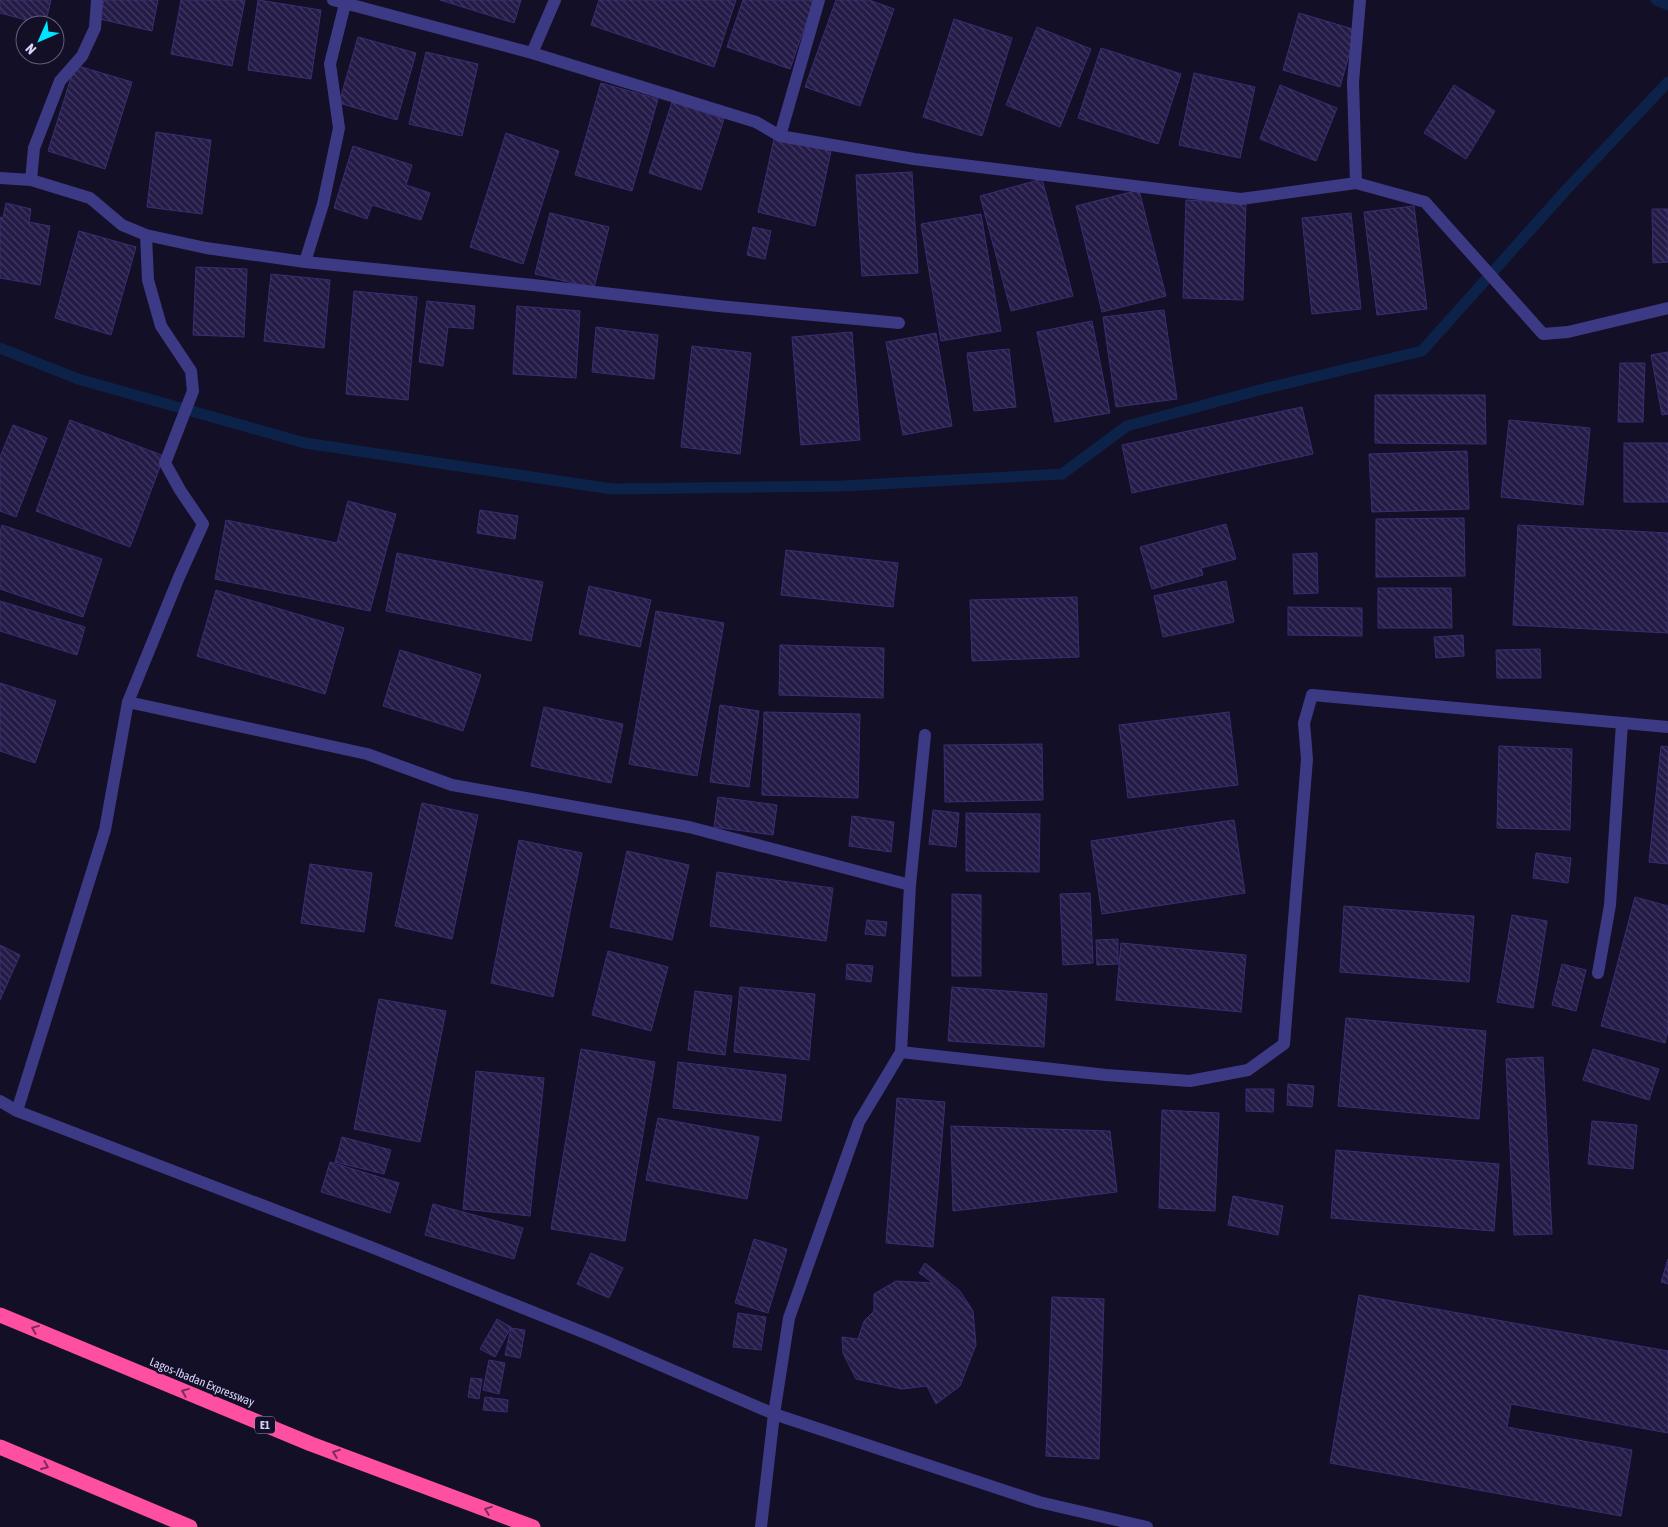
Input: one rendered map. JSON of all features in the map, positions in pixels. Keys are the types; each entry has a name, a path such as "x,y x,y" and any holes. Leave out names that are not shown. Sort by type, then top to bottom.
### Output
{"highway":[{"name":"Lagos-Ibadan Expressway","path":"0,1315 311,1444 534,1527"},
{"path":"0,1447 190,1527"}],"street":[{"path":"31,180 34,148 60,81 82,56 95,28 97,0"},
{"path":"532,53 555,0"},
{"path":"780,136 819,0"},
{"path":"1356,183 1353,82 1360,0"},
{"path":"305,262 323,204 339,128 330,64 339,2 532,53 756,122 780,136 914,159 1241,199 1356,183 1425,202 1543,334 1568,332 1668,308"},
{"path":"0,178 31,180 90,198 122,225 146,236 206,248 305,262 728,307 899,323"},
{"path":"17,1110 106,830 128,702 179,577 203,524 180,490 165,463 193,391 192,371 160,326 148,280 146,236"},
{"path":"902,1052 1106,1075 1190,1081 1248,1070 1284,1044 1307,759 1304,724 1312,695 1668,727"},
{"path":"128,702 366,754 452,785 689,827 910,885"},
{"path":"1598,973 1610,905 1622,723"},
{"path":"761,1527 774,1414 788,1318 860,1122 902,1052 910,885 925,735"},
{"path":"0,1101 17,1110 371,1247 600,1339 774,1414 1039,1502 1147,1527"}],"building":[{"path":"0,0 51,0 47,15 15,15 15,17 0,13"},
{"path":"104,0 158,0 152,31 100,19"},
{"path":"181,0 245,0 232,66 171,54"},
{"path":"258,0 321,10 311,79 248,70"},
{"path":"440,0 521,0 514,23"},
{"path":"599,0 736,0 714,67 591,25"},
{"path":"743,0 814,0 790,69 727,47"},
{"path":"836,0 869,0 894,9 860,106 805,87"},
{"path":"1299,13 1356,30 1340,87 1283,70"},
{"path":"954,19 1012,38 982,136 923,117"},
{"path":"1037,27 1091,49 1060,127 1006,105"},
{"path":"358,37 416,53 397,120 339,103"},
{"path":"1101,48 1181,74 1158,144 1078,118"},
{"path":"426,52 478,64 462,136 409,124"},
{"path":"75,65 132,82 105,169 48,151"},
{"path":"1194,73 1255,87 1240,158 1179,145"},
{"path":"601,83 658,99 632,191 575,175"},
{"path":"1280,85 1337,108 1316,161 1260,139"},
{"path":"1454,85 1495,111 1466,159 1424,133"},
{"path":"672,102 724,119 701,190 649,173"},
{"path":"156,132 211,140 202,214 147,207"},
{"path":"506,133 559,151 523,264 470,247"},
{"path":"774,139 831,151 815,226 758,212"},
{"path":"353,146 412,165 406,185 430,193 421,220 372,205 367,219 334,208"},
{"path":"912,172 918,273 862,276 856,175"},
{"path":"1042,179 1073,296 1011,311 980,196"},
{"path":"1139,190 1166,296 1102,312 1076,206"},
{"path":"1186,200 1246,203 1243,300 1183,298"},
{"path":"6,203 31,209 29,222 50,226 40,285 0,278 0,217 3,218"},
{"path":"1414,206 1427,309 1377,315 1364,212"},
{"path":"1652,209 1668,209 1668,262 1653,263"},
{"path":"550,213 609,227 594,288 535,274"},
{"path":"1351,213 1361,309 1312,314 1302,218"},
{"path":"981,214 1001,331 941,341 921,224"},
{"path":"753,227 771,231 765,259 747,255"},
{"path":"79,231 136,247 111,335 55,318"},
{"path":"196,267 247,269 244,337 193,335"},
{"path":"271,274 330,280 324,348 264,341"},
{"path":"354,291 417,297 408,400 346,394"},
{"path":"427,301 475,306 473,329 448,327 443,366 419,362"},
{"path":"517,306 580,311 576,378 513,374"},
{"path":"1164,310 1177,399 1116,407 1103,317"},
{"path":"1092,321 1110,413 1055,422 1037,332"},
{"path":"596,327 658,335 654,379 592,372"},
{"path":"852,332 860,440 801,445 792,337"},
{"path":"936,333 952,426 903,435 886,342"},
{"path":"692,346 751,353 740,454 681,447"},
{"path":"1009,349 1016,407 974,411 967,353"},
{"path":"1668,352 1668,414 1662,415 1651,355"},
{"path":"1620,363 1645,363 1643,422 1618,422"},
{"path":"1375,395 1485,395 1486,444 1375,443"},
{"path":"1302,407 1313,454 1132,493 1122,445"},
{"path":"70,420 164,456 130,547 36,511"},
{"path":"1509,420 1590,428 1583,505 1501,497"},
{"path":"13,425 47,438 16,517 0,511 0,457"},
{"path":"1624,443 1668,443 1668,502 1624,502"},
{"path":"1467,451 1469,509 1372,512 1369,454"},
{"path":"348,501 396,514 370,611 215,579 226,520 337,543"},
{"path":"480,510 518,516 515,539 477,533"},
{"path":"1464,518 1465,576 1376,577 1376,519"},
{"path":"1226,524 1236,559 1201,568 1203,575 1152,589 1140,547"},
{"path":"2,525 102,559 83,617 0,589 0,532"},
{"path":"1518,525 1668,533 1668,633 1513,625"},
{"path":"786,550 898,563 893,607 781,595"},
{"path":"397,553 543,582 531,641 386,611"},
{"path":"1317,553 1318,593 1294,594 1293,554"},
{"path":"1226,581 1234,622 1163,637 1154,596"},
{"path":"589,586 651,600 640,647 579,634"},
{"path":"1378,588 1451,588 1452,628 1378,628"},
{"path":"216,590 344,628 325,694 197,656"},
{"path":"1077,597 1079,657 972,661 970,600"},
{"path":"0,601 85,627 77,655 0,631"},
{"path":"1288,607 1362,608 1362,636 1288,635"},
{"path":"656,611 724,623 697,776 629,764"},
{"path":"1463,635 1464,656 1436,658 1434,637"},
{"path":"780,645 884,648 883,698 779,695"},
{"path":"1540,649 1541,678 1497,678 1496,650"},
{"path":"400,650 481,675 463,731 383,706"},
{"path":"0,683 56,701 35,763 0,751"},
{"path":"720,705 759,711 749,787 710,782"},
{"path":"544,707 623,724 611,783 531,766"},
{"path":"764,712 860,714 858,798 762,795"},
{"path":"1229,712 1238,785 1128,798 1119,725"},
{"path":"1042,744 1043,800 945,802 944,745"},
{"path":"1499,746 1572,749 1570,830 1497,828"},
{"path":"1661,746 1668,747 1668,864 1649,862"},
{"path":"718,797 777,805 773,835 714,827"},
{"path":"422,803 478,815 452,939 395,926"},
{"path":"933,810 959,813 956,847 929,844"},
{"path":"966,813 1040,814 1039,872 966,871"},
{"path":"852,816 894,822 891,852 849,846"},
{"path":"1234,820 1245,893 1102,914 1091,841"},
{"path":"519,840 582,853 553,997 491,983"},
{"path":"627,851 689,865 672,940 610,927"},
{"path":"1536,853 1571,858 1568,883 1533,878"},
{"path":"310,864 372,873 364,932 301,923"},
{"path":"717,872 833,888 826,941 710,926"},
{"path":"1090,893 1093,963 1063,965 1060,894"},
{"path":"952,894 981,895 981,976 952,976"},
{"path":"1635,897 1668,906 1668,1030 1665,1043 1601,1026"},
{"path":"1344,906 1474,916 1469,982 1340,972"},
{"path":"1512,915 1547,921 1533,1008 1497,1002"},
{"path":"867,920 887,922 885,936 865,934"},
{"path":"1118,939 1118,964 1097,965 1096,940"},
{"path":"1121,943 1246,955 1241,1012 1116,1000"},
{"path":"0,945 20,955 0,1000"},
{"path":"608,951 668,967 651,1031 592,1015"},
{"path":"847,964 873,966 871,982 846,979"},
{"path":"1562,964 1586,970 1576,1011 1552,1005"},
{"path":"740,987 815,994 809,1060 734,1052"},
{"path":"952,987 1047,994 1044,1047 948,1041"},
{"path":"695,991 732,996 725,1055 688,1050"},
{"path":"379,999 446,1011 420,1142 354,1129"},
{"path":"1346,1018 1486,1031 1479,1119 1338,1106"},
{"path":"581,1049 655,1062 625,1241 551,1229"},
{"path":"1593,1049 1659,1069 1649,1100 1583,1080"},
{"path":"1543,1057 1552,1234 1514,1235 1506,1059"},
{"path":"678,1062 786,1075 781,1121 673,1108"},
{"path":"476,1071 544,1078 530,1216 463,1209"},
{"path":"1288,1084 1314,1086 1312,1107 1287,1105"},
{"path":"1246,1089 1274,1089 1273,1112 1246,1111"},
{"path":"897,1098 945,1102 933,1247 886,1243"},
{"path":"1162,1110 1219,1113 1215,1211 1159,1208"},
{"path":"658,1118 759,1137 747,1199 646,1180"},
{"path":"1592,1121 1637,1125 1633,1169 1588,1164"},
{"path":"951,1126 1110,1131 1117,1192 953,1211"},
{"path":"342,1137 391,1150 384,1174 335,1162"},
{"path":"1336,1150 1499,1164 1494,1231 1331,1218"},
{"path":"330,1162 399,1183 390,1213 321,1192"},
{"path":"1233,1196 1283,1206 1278,1235 1228,1225"},
{"path":"433,1204 523,1228 514,1259 425,1235"},
{"path":"754,1239 787,1249 768,1313 735,1303"},
{"path":"591,1253 623,1268 609,1298 577,1284"},
{"path":"1668,1259 1668,1284 1661,1282"},
{"path":"925,1263 960,1291 973,1311 976,1345 960,1386 936,1404 927,1386 902,1389 856,1379 843,1353 842,1337 858,1339 864,1321 874,1311 874,1294 896,1281 933,1283 919,1273"},
{"path":"1359,1295 1668,1351 1668,1433 1511,1404 1507,1427 1632,1450 1621,1516 1330,1463"},
{"path":"1052,1297 1104,1299 1099,1459 1046,1456"},
{"path":"738,1313 766,1317 761,1350 733,1347"},
{"path":"497,1319 511,1327 495,1357 480,1349"},
{"path":"511,1328 525,1330 520,1358 505,1355"},
{"path":"489,1360 505,1363 499,1394 483,1390"},
{"path":"471,1378 482,1379 479,1399 468,1397"},
{"path":"485,1397 508,1400 507,1412 483,1410"}],"waterway":[{"path":"1656,0 1668,5"},
{"path":"0,348 78,379 305,443 612,489 843,486 1062,474 1127,426 1263,389 1422,351 1567,189 1668,82"}]}
